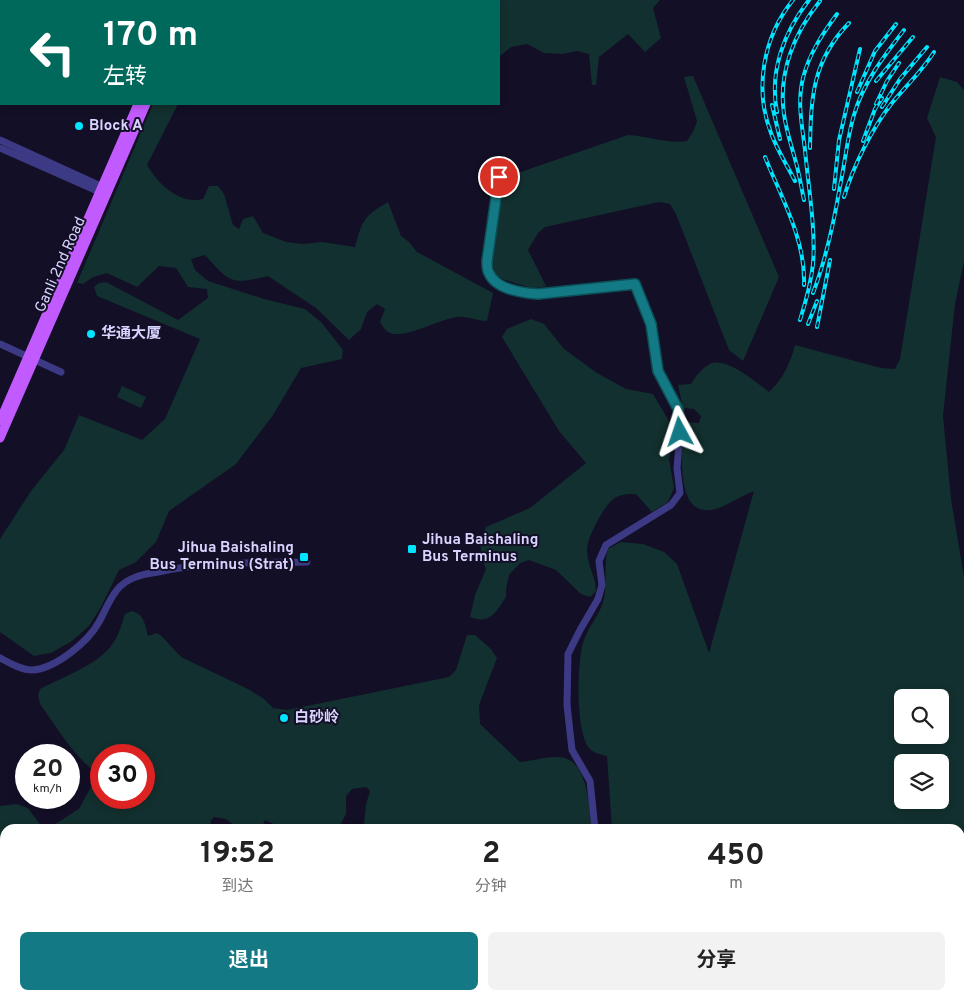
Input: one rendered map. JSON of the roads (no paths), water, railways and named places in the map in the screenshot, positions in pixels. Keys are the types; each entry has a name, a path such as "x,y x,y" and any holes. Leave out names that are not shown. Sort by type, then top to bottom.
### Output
{"main road":[{"name":"Ganli 2nd Road","path":"0,438 31,358 104,190 138,105"},
{"name":"Ganli 2nd Road","path":"104,190 146,105"},
{"name":"Ganli 2nd Road","path":"0,421 31,358"}],"street":[{"path":"0,140 104,190"},
{"path":"0,148 104,190"},
{"path":"499,177 487,261 489,273 496,283 522,293 538,294 635,284 651,324 658,371 678,409 680,432 677,468 680,493 671,505 606,545 599,561 602,586 598,599 568,654 567,705 572,750 590,781 594,824"},
{"path":"0,344 61,372"},
{"path":"0,658 18,667 31,670 47,667 68,655 87,638 98,623 114,592 123,583 136,577 182,566 307,562"}],"railway":[{"path":"793,0 775,30 768,47 764,64 763,99 771,133 795,181"},
{"path":"777,112 775,97 777,67 792,25 809,0"},
{"path":"804,200 785,120 783,84 790,54 796,40 820,1"},
{"path":"800,320 811,278 814,251 801,114 801,87 813,52 837,14"},
{"path":"810,148 811,113 816,81 827,52 849,23"},
{"path":"857,92 875,51 896,24"},
{"path":"813,293 829,240 850,133 858,103 875,70 904,30"},
{"path":"876,81 913,37"},
{"path":"882,107 900,79 927,47"},
{"path":"834,189 839,140 860,49"},
{"path":"844,197 858,161 877,124 934,52"},
{"path":"876,104 887,81 899,63"},
{"path":"863,141 875,109 882,98"},
{"path":"772,105 780,139"},
{"path":"765,157 797,235 804,268 804,285"},
{"path":"817,327 830,260"},
{"path":"808,324 817,301"}],"place":[{"name":"Block A","path":"79,126"},
{"name":"华通大厦","path":"91,334"},
{"name":"Jihua Baishaling Bus Terminus","path":"412,549"},
{"name":"Jihua Baishaling Bus Terminus (Strat)","path":"304,557"},
{"name":"白砂岭","path":"284,718"}]}
